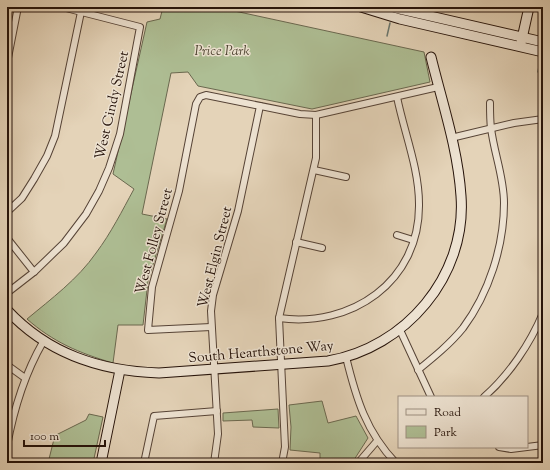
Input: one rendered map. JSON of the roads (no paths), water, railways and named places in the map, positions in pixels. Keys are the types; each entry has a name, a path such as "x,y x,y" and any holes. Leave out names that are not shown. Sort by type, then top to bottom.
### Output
{"street":[{"path":"7,63 18,7"},
{"path":"7,212 22,198 34,179 47,156 55,136 81,12 62,7"},
{"path":"361,7 400,19 521,42 543,42"},
{"path":"391,7 521,42 543,52"},
{"path":"521,42 529,7"},
{"name":"West Cindy Street","path":"7,293 55,253 73,231 95,197 110,168 120,134 140,27 81,12"},
{"name":"South Hearthstone Way","path":"7,310 43,342 77,358 102,367 159,373 281,365 316,362 346,357 368,349 400,330 417,314 433,295 447,270 455,247 460,223 461,198 451,138 431,57"},
{"path":"260,106 300,114 316,115 438,87"},
{"name":"West Folley Street","path":"211,327 148,330 152,287 179,191 196,104 200,97 206,95 260,106"},
{"path":"279,318 308,320 331,317 349,311 371,299 388,284 404,260 414,240 419,210 418,188 397,97"},
{"path":"418,370 436,355 462,329 477,306 491,276 500,242 504,202 501,170 491,128 490,103"},
{"name":"West Elgin Street","path":"214,463 218,434 211,327 213,295 238,211 260,106"},
{"path":"282,463 285,447 279,318 314,170 317,146 316,115"},
{"path":"451,138 514,123 543,119"},
{"path":"314,170 346,177"},
{"path":"397,235 414,240"},
{"path":"7,238 34,272"},
{"path":"296,242 322,248"},
{"path":"485,396 509,370 526,346 543,314"},
{"path":"400,330 431,396"},
{"path":"7,446 13,414 25,378 43,342"},
{"path":"346,357 362,415 377,441 396,463"},
{"path":"7,365 25,378"},
{"path":"101,463 120,370"},
{"path":"144,463 154,416 217,411"},
{"path":"358,463 377,441"},
{"path":"528,447 543,446"},
{"path":"506,448 522,448"}],"waterway":[{"path":"387,36 390,23"},
{"path":"538,72 541,57"}],"park label":[{"name":"Price Park","path":"222,50"}]}
